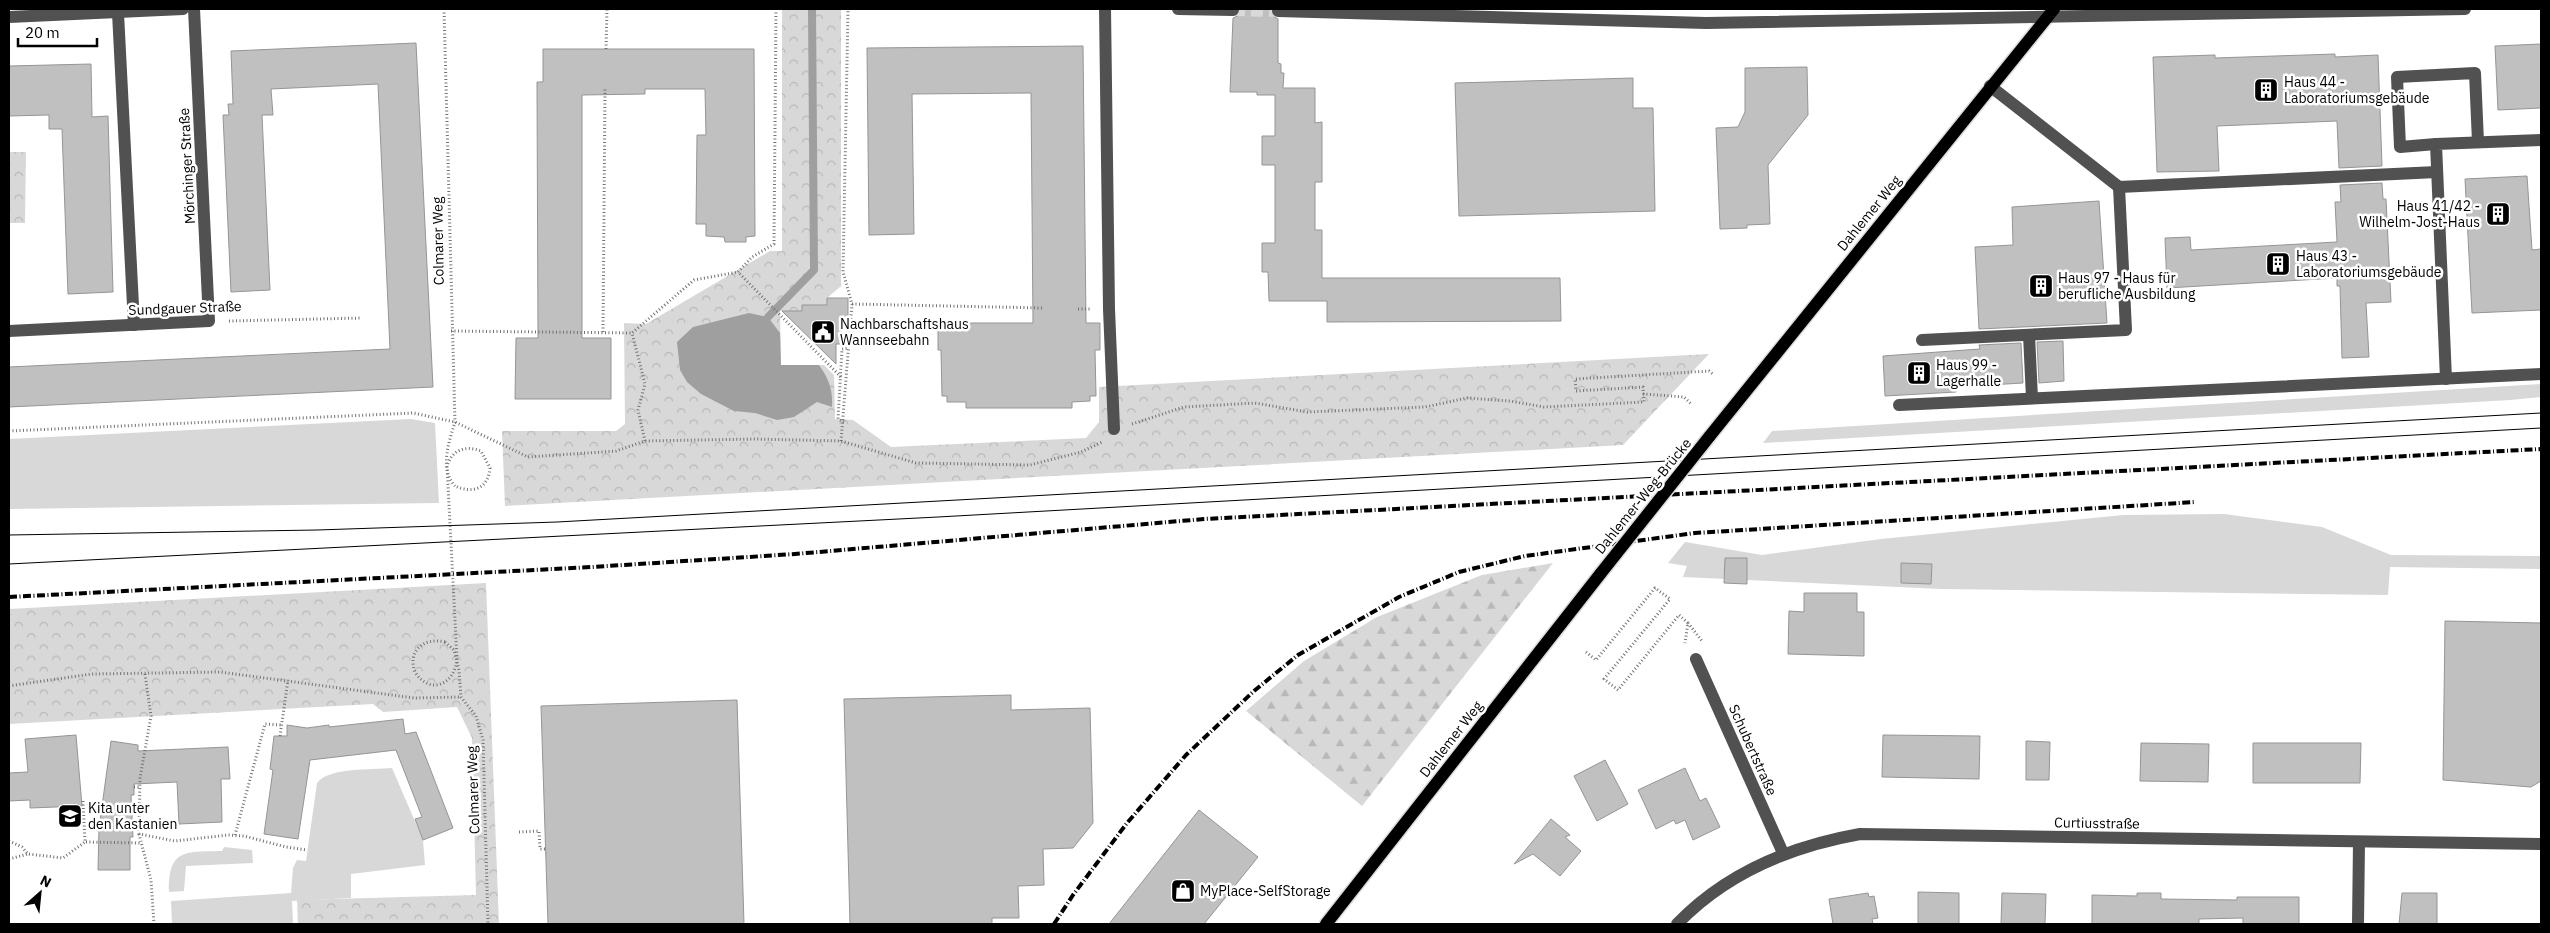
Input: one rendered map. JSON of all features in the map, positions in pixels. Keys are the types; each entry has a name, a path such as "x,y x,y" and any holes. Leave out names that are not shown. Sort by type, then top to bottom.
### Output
{"main road":[{"name":"Dahlemer Weg","path":"1709,437 1990,86 2051,13"},
{"name":"Dahlemer-Weg-Brücke","path":"1601,573 1709,437"},
{"name":"Dahlemer Weg","path":"1326,924 1601,573"}],"street":[{"path":"9,17 183,9"},
{"name":"Mörchinger Straße","path":"194,9 209,321"},
{"path":"1105,9 1109,309 1114,429"},
{"path":"1178,9 1233,10"},
{"path":"1278,11 1706,23 2051,13 2465,9"},
{"path":"118,13 134,325"},
{"path":"2478,142 2475,73 2397,77 2400,146 2541,140"},
{"path":"1990,86 2119,187 2437,172"},
{"path":"2436,144 2446,379"},
{"path":"1922,340 2126,330 2119,187"},
{"name":"Sundgauer Straße","path":"9,331 209,321"},
{"path":"2030,335 2032,398"},
{"path":"1899,404 2541,374"},
{"name":"Schubertstraße","path":"1696,659 1783,853"},
{"name":"Curtiusstraße","path":"1677,924 1727,883 1783,853 1822,841 1860,834 2541,844"},
{"path":"2358,924 2359,842"}],"path":[{"name":"Colmarer Weg","path":"444,9 451,331 455,422 446,466 450,481 455,486 465,490 475,490 487,481 490,468 485,455 481,451 469,448 458,450 453,454 447,466 457,659 456,670 451,678 436,685 428,684 415,672 413,656 418,647 426,641 436,640 445,642 454,650 459,670 461,697 476,716 483,740 488,924"},
{"path":"606,49 607,9"},
{"path":"451,331 632,333 694,280 738,272 752,258 774,244 776,9"},
{"path":"842,441 852,304 843,272 848,9"},
{"path":"603,332 605,88"},
{"path":"738,272 840,377"},
{"path":"852,304 1043,308"},
{"name":"Sundgauer Straße","path":"209,321 362,318"},
{"path":"632,333 645,384 638,410 646,442"},
{"path":"844,422 838,419 840,377 842,349 848,348"},
{"path":"9,431 413,413 455,422 528,457 616,451 646,442 755,439 842,441 916,463 1030,465 1081,452 1102,442 1114,429 1184,407 1246,404 1307,412 1425,407 1467,398 1510,401 1544,407 1644,402 1643,387 1576,391 1575,379 1709,371 1714,375"},
{"path":"1643,394 1684,397 1691,404"},
{"path":"1586,652 1596,660 1655,588 1670,599 1604,679 1618,690 1679,615 1688,623 1684,650 1696,659"},
{"path":"9,686 92,674 220,672 414,698 461,697"},
{"path":"145,674 151,716 140,787 139,834 151,880 154,924"},
{"path":"280,736 288,680"},
{"path":"235,835 265,724 282,725"},
{"path":"134,787 140,787"},
{"path":"83,801 85,842"},
{"path":"519,832 539,831 540,849 545,849"},
{"path":"139,834 174,841 235,835 307,850"},
{"path":"9,841 22,847 28,854"},
{"path":"9,859 28,854 63,858 85,842 141,843"}],"green space":[{"path":"782,9 841,9 841,286 827,298 827,305 802,311 780,311 781,365 824,365 834,375 835,419 853,420 891,447 1086,438 1099,422 1099,387 1709,354 1623,445 505,506 502,431 616,431 625,424 624,323 646,324 770,251 782,251"},
{"path":"9,152 26,152 25,223 9,223"},
{"path":"2541,384 2541,397 2510,400 1763,443 1772,431"},
{"path":"411,419 435,423 439,503 9,509 9,439"},
{"path":"2224,514 2322,527 2391,555 2541,556 2541,569 2390,567 2388,595 1942,589 1683,577 1687,566 1668,563 1685,542 1762,555 1881,539 2123,515"},
{"path":"1553,563 1362,806 1246,711 1304,661 1377,617 1482,575"},
{"path":"486,583 499,924 298,924 297,900 476,895 472,738 457,707 383,712 373,704 9,724 9,609"},
{"path":"392,768 423,840 425,865 351,874 351,898 292,901 293,924 172,924 171,901 291,893 293,868 297,860 306,861 317,783 331,774 341,772"},
{"path":"224,847 252,850 253,863 186,866 184,891 169,892 172,867 182,855 222,851"}],"shaded area":[{"path":"749,313 768,317 780,333 781,365 819,365 830,385 832,407 817,402 794,417 777,420 755,413 734,411 701,394 687,382 680,370 677,342 693,327"}],"building":[{"path":"1241,9 1270,9 1271,15 1278,19 1278,63 1281,64 1281,73 1284,73 1283,88 1315,88 1315,123 1322,122 1322,182 1315,182 1315,230 1322,230 1322,278 1560,278 1561,321 1327,322 1327,301 1269,301 1268,272 1262,272 1262,243 1275,243 1275,165 1262,165 1262,136 1275,136 1275,95 1257,95 1257,92 1230,92 1233,18 1240,15"},
{"path":"416,43 433,387 9,407 9,367 390,349 378,84 271,89 273,115 262,115 270,290 231,292 223,115 229,115 228,104 233,104 231,51"},
{"path":"2541,44 2541,108 2498,110 2495,46"},
{"path":"1083,46 1086,323 1100,323 1100,350 1095,350 1096,396 1090,396 1090,401 1072,402 1072,408 966,408 966,402 947,402 947,396 942,396 941,350 938,350 938,323 1033,323 1031,93 912,94 914,234 869,235 867,48"},
{"path":"543,49 754,49 755,236 746,237 746,242 725,242 724,237 706,236 706,224 696,224 697,135 706,135 705,89 645,89 645,94 582,95 582,338 611,338 611,399 515,399 516,338 538,338 537,82 543,82"},
{"name":"Haus 44 - Laboratoriumsgebäude","path":"2335,54 2335,57 2378,55 2382,166 2339,168 2337,121 2217,126 2219,171 2157,172 2153,57 2215,55 2215,58"},
{"path":"91,64 92,117 108,116 113,292 68,294 62,129 49,129 49,115 9,116 9,66"},
{"path":"1807,67 1808,115 1768,165 1770,224 1747,225 1747,228 1720,229 1716,128 1738,127 1745,112 1745,68"},
{"path":"1633,78 1633,108 1653,108 1655,211 1459,216 1455,83"},
{"name":"Haus 41/42 - Wilhelm-Jost-Haus","path":"2527,176 2532,250 2541,249 2541,310 2472,313 2465,179"},
{"name":"Haus 43 - Laboratoriumsgebäude","path":"2382,183 2383,199 2386,199 2391,302 2366,303 2369,357 2342,358 2340,286 2337,286 2337,278 2167,288 2165,238 2190,237 2191,250 2337,242 2335,202 2341,202 2340,185"},
{"name":"Haus 97 - Haus für berufliche Ausbildung","path":"2099,201 2107,323 1979,329 1975,247 2013,245 2012,207"},
{"path":"827,298 848,298 848,319 842,319 841,344 836,344 836,364 782,311 802,311 802,305 827,305"},
{"path":"2063,341 2064,381 2039,383 2037,342"},
{"path":"2021,343 2023,383 1955,387 1956,392 1885,396 1883,356 1980,349 1979,345"},
{"path":"1725,558 1747,558 1747,584 1724,583"},
{"path":"1901,563 1932,564 1931,584 1901,583"},
{"path":"1804,593 1857,593 1857,612 1864,612 1864,656 1788,654 1789,611 1804,612"},
{"path":"2445,621 2541,623 2541,781 2531,787 2443,780"},
{"path":"1011,695 1011,710 1090,708 1093,823 1073,848 1043,849 1044,885 1018,886 1019,918 992,918 992,924 850,924 844,699"},
{"path":"737,700 744,924 548,924 541,706"},
{"path":"403,719 405,734 416,732 453,828 423,840 415,819 422,817 396,750 310,760 298,839 264,834 273,770 270,769 274,736 287,736 287,725 307,728 329,725 329,727"},
{"path":"76,735 82,806 30,808 30,800 9,801 9,773 28,772 25,739"},
{"path":"1883,735 1980,736 1979,779 1882,777"},
{"path":"111,741 138,745 138,751 228,747 230,779 221,779 222,822 179,824 177,782 134,784 134,795 131,795 133,837 130,837 130,870 98,870 99,828"},
{"path":"2026,741 2050,742 2049,780 2026,780"},
{"path":"2141,743 2209,744 2208,782 2140,781"},
{"path":"2253,743 2361,743 2360,783 2253,783"},
{"path":"1605,760 1628,804 1597,821 1574,776"},
{"path":"1685,768 1700,801 1706,798 1720,827 1693,840 1685,820 1676,824 1674,820 1656,829 1638,790"},
{"name":"MyPlace-SelfStorage","path":"1199,810 1258,857 1204,924 1109,924"},
{"path":"1551,819 1570,835 1565,837 1581,851 1560,876 1533,854 1514,864"},
{"path":"1918,892 1959,893 1959,924 1918,924"},
{"path":"1868,893 1869,897 1874,896 1878,918 1872,919 1873,924 1833,924 1829,899"},
{"path":"2002,893 2046,894 2045,924 2001,924"},
{"path":"2137,893 2161,893 2161,899 2237,900 2237,897 2299,897 2299,924 2243,924 2243,918 2199,919 2199,924 2092,924 2092,895 2137,896"},
{"path":"2402,893 2437,893 2437,924 2399,924"}],"waterway":[{"path":"768,317 814,270 812,9"}],"tunnel":[{"path":"1233,10 1278,11"}],"tram line":[{"path":"9,535 317,530 557,522 2541,413"},
{"path":"9,564 938,517 2541,428"}],"railway":[{"path":"9,597 592,567 795,554 1204,519 2541,449"},
{"path":"1054,924 1073,895 1127,823 1186,755 1254,691 1298,655 1399,597 1459,572 1525,556 1695,533 2195,502"}],"place":[{"name":"Haus 44 - Laboratoriumsgebäude","path":"2266,90"},
{"name":"Haus 41/42 - Wilhelm-Jost-Haus","path":"2498,214"},
{"name":"Haus 43 - Laboratoriumsgebäude","path":"2278,264"},
{"name":"Haus 97 - Haus für berufliche Ausbildung","path":"2041,286"},
{"name":"Nachbarschaftshaus Wannseebahn","path":"823,332"},
{"name":"Haus 99 - Lagerhalle","path":"1919,373"},
{"name":"Kita unter den Kastanien","path":"70,816"},
{"name":"MyPlace-SelfStorage","path":"1183,891"}]}
